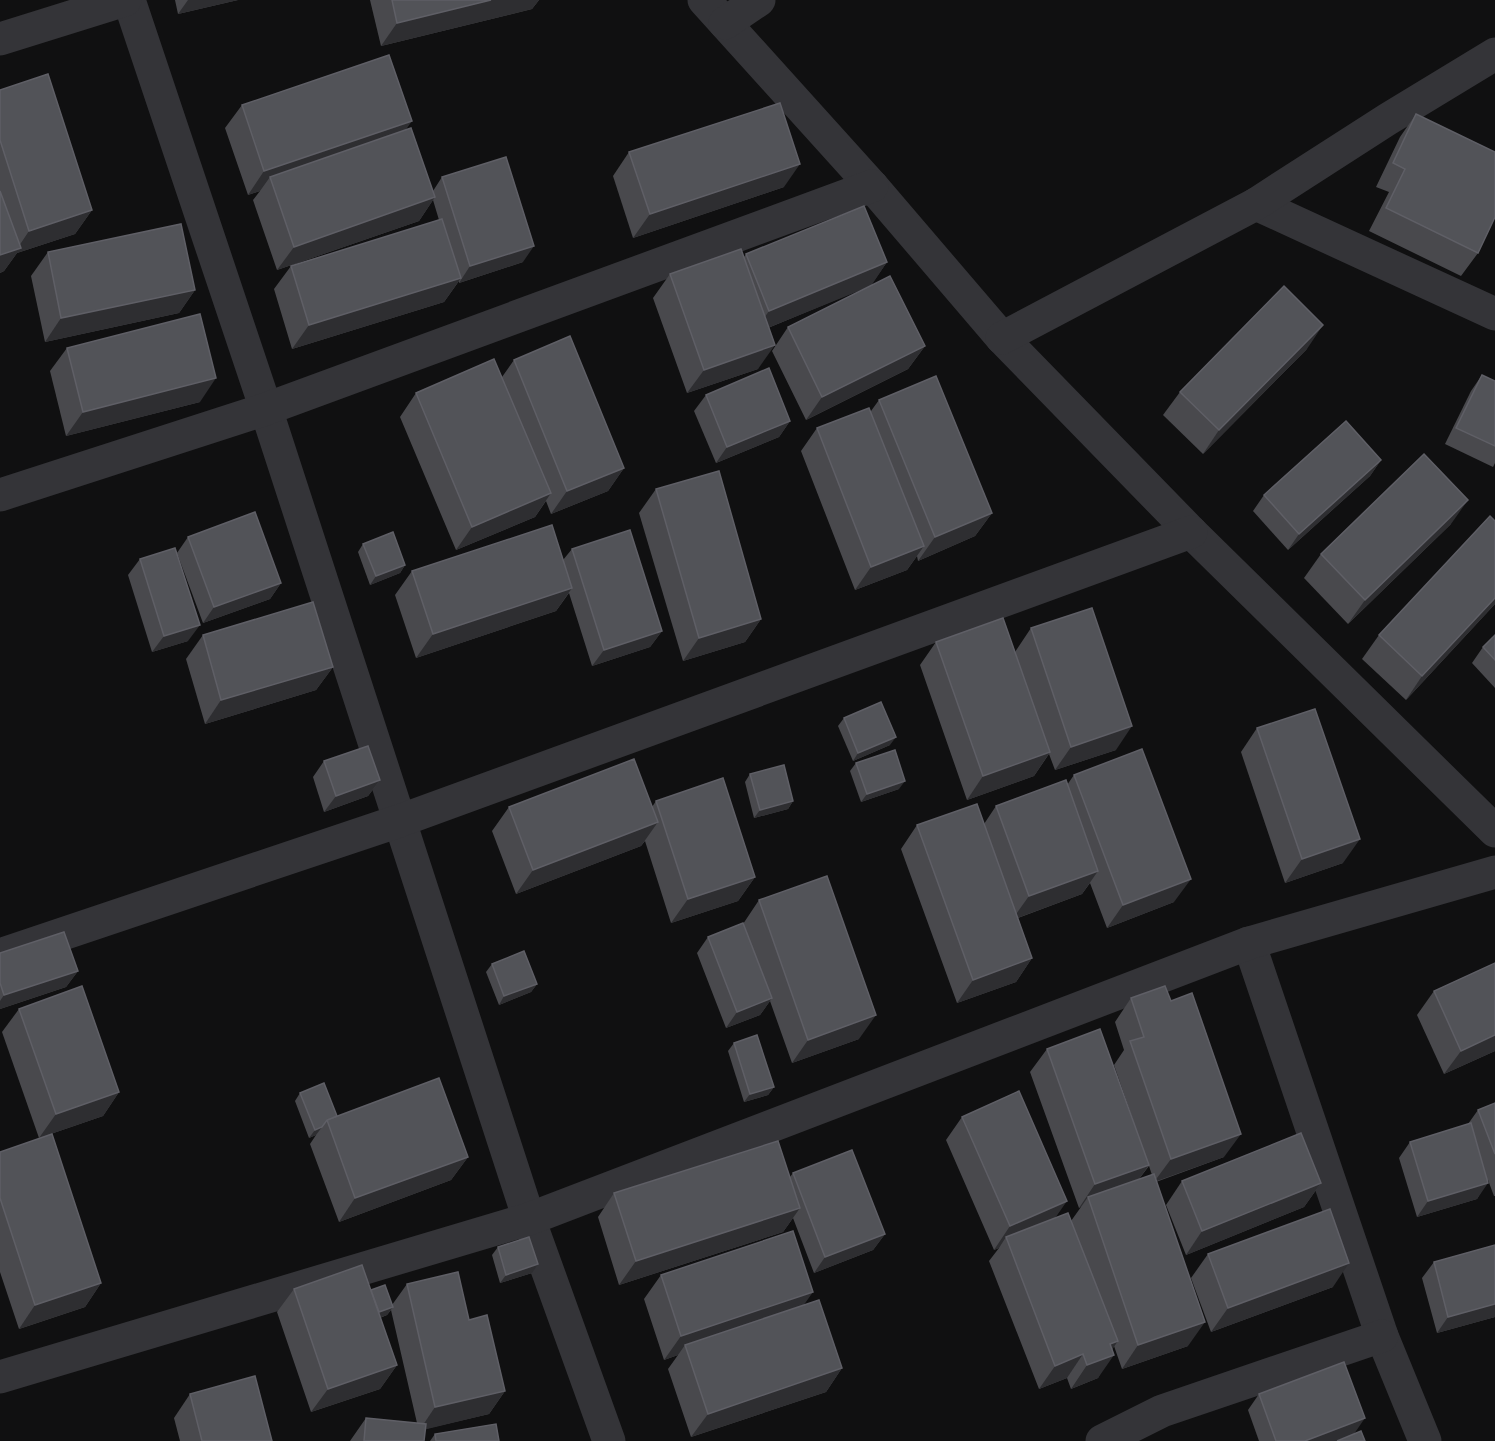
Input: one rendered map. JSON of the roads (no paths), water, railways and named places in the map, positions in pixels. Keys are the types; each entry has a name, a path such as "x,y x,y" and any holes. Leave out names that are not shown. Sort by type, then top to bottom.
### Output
{"street":[{"path":"0,39 127,0 266,409 528,1219 609,1441"},
{"path":"759,0 714,11 872,186 1002,338 1191,532 1495,831"},
{"path":"1002,338 1256,204 1388,119 1495,54"},
{"path":"0,495 266,409 872,186"},
{"path":"1256,204 1495,314"},
{"path":"0,955 399,821 1191,532"},
{"path":"0,1377 528,1219 1249,943 1495,872"},
{"path":"1249,943 1382,1336 1425,1441"},
{"path":"1102,1441 1162,1411 1382,1336"}]}
